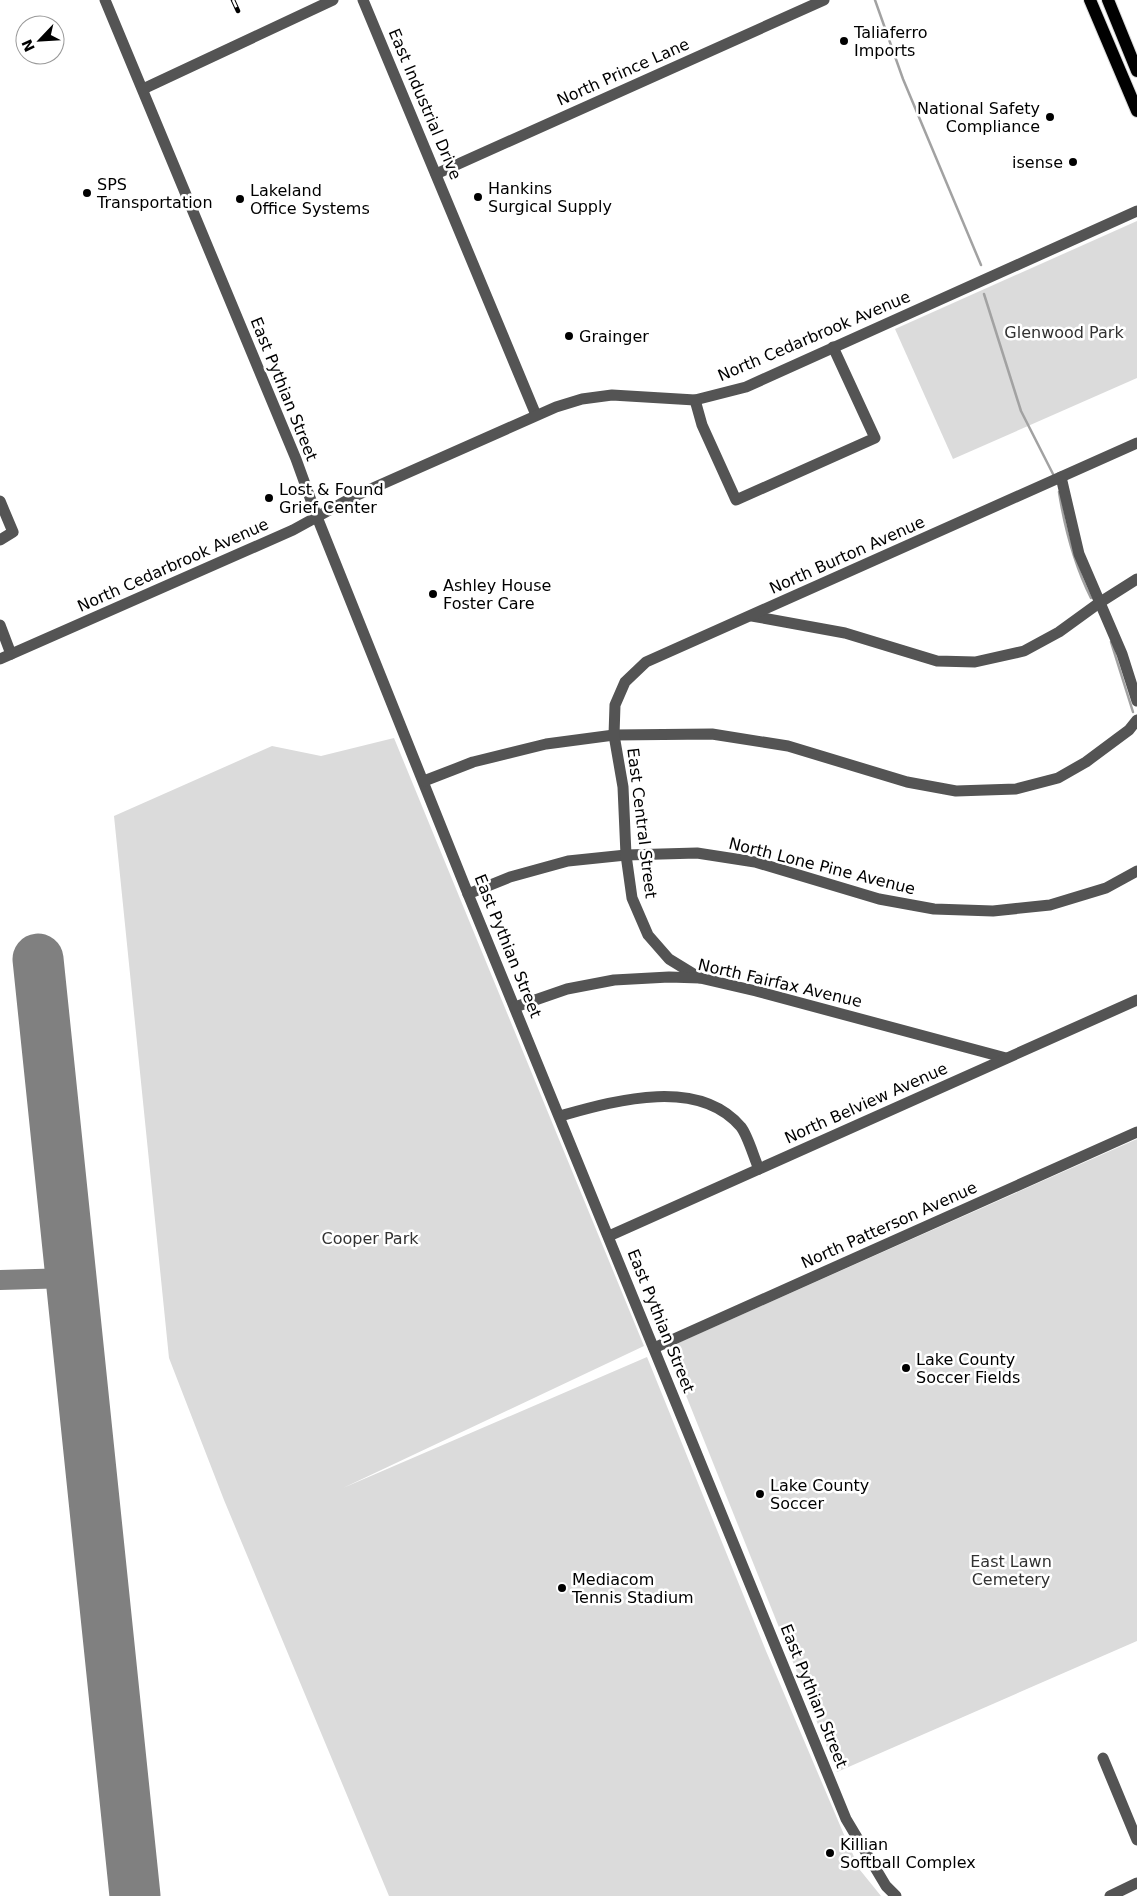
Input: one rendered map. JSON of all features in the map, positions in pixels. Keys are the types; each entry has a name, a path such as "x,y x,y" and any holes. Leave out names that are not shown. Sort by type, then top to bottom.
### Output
{"main road":[{"path":"1090,0 1137,111"},
{"path":"1108,0 1137,70"}],"street":[{"name":"East Pythian Street","path":"105,0 296,459 317,517 468,894 846,1819 886,1886 896,1896"},
{"path":"143,89 333,0"},
{"name":"East Industrial Drive","path":"363,0 536,415"},
{"name":"North Prince Lane","path":"436,174 824,0"},
{"path":"1122,75 1137,70"},
{"name":"North Cedarbrook Avenue","path":"0,659 293,530 355,496 568,402 602,396 695,400 746,387 1137,211"},
{"path":"695,400 702,425 736,500 875,438 834,347"},
{"name":"North Burton Avenue","path":"614,735 615,705 625,682 646,662 1137,443"},
{"path":"1060,477 1079,554 1122,654 1137,701"},
{"path":"0,501 13,532 0,540"},
{"path":"751,616 845,634 937,661 975,662 1024,651 1059,632 1099,603 1137,579"},
{"path":"778,604 781,622"},
{"path":"0,625 12,654"},
{"path":"424,781 473,762 546,744 614,735 712,734 788,746 907,782 956,791 1016,789 1058,778 1086,762 1129,730 1137,720"},
{"name":"East Central Street","path":"614,735 623,787 626,855 632,898 648,935 669,959 700,978"},
{"name":"North Lone Pine Avenue","path":"468,894 510,877 568,861 626,855 697,853 755,862 878,899 934,909 993,912 1050,905 1106,888 1137,870"},
{"path":"669,959 669,977"},
{"name":"North Fairfax Avenue","path":"515,1007 567,989 614,980 669,977 700,978 783,998 1006,1058"},
{"name":"North Belview Avenue","path":"609,1236 1137,1000"},
{"path":"560,1116 626,1099 695,1098 723,1112 742,1128 759,1169"},
{"name":"North Patterson Avenue","path":"654,1348 1137,1132"},
{"path":"1103,1758 1137,1840"},
{"path":"1110,1896 1137,1884"}],"green space":[{"name":"Glenwood Park","path":"1137,221 1137,378 953,459 895,329"},
{"name":"Cooper Park","path":"394,738 644,1346 343,1488 647,1357 766,1651 845,1837 860,1870 881,1896 389,1896 224,1500 169,1358 114,816 272,746 321,756"},
{"name":"East Lawn Cemetery","path":"1137,1139 1137,1641 837,1772 667,1348"}],"waterway":[{"path":"875,0 903,79 981,265"},
{"path":"984,294 1021,411 1053,474"},
{"path":"1059,492 1071,546 1091,598"},
{"path":"1111,642 1133,712"}],"taxiway":[{"path":"0,1280 71,1278"}],"runway":[{"path":"38,959 135,1896"}],"railway":[{"path":"233,0 238,11"}],"place":[{"name":"Taliaferro Imports","path":"844,41"},
{"name":"National Safety Compliance","path":"1050,117"},
{"name":"isense","path":"1073,162"},
{"name":"SPS Transportation","path":"87,193"},
{"name":"Hankins Surgical Supply","path":"478,197"},
{"name":"Lakeland Office Systems","path":"240,199"},
{"name":"Grainger","path":"569,336"},
{"name":"Lost & Found Grief Center","path":"269,498"},
{"name":"Ashley House Foster Care","path":"433,594"},
{"name":"Lake County Soccer Fields","path":"906,1368"},
{"name":"Lake County Soccer","path":"760,1494"},
{"name":"Mediacom Tennis Stadium","path":"562,1588"},
{"name":"Killian Softball Complex","path":"830,1853"}]}
